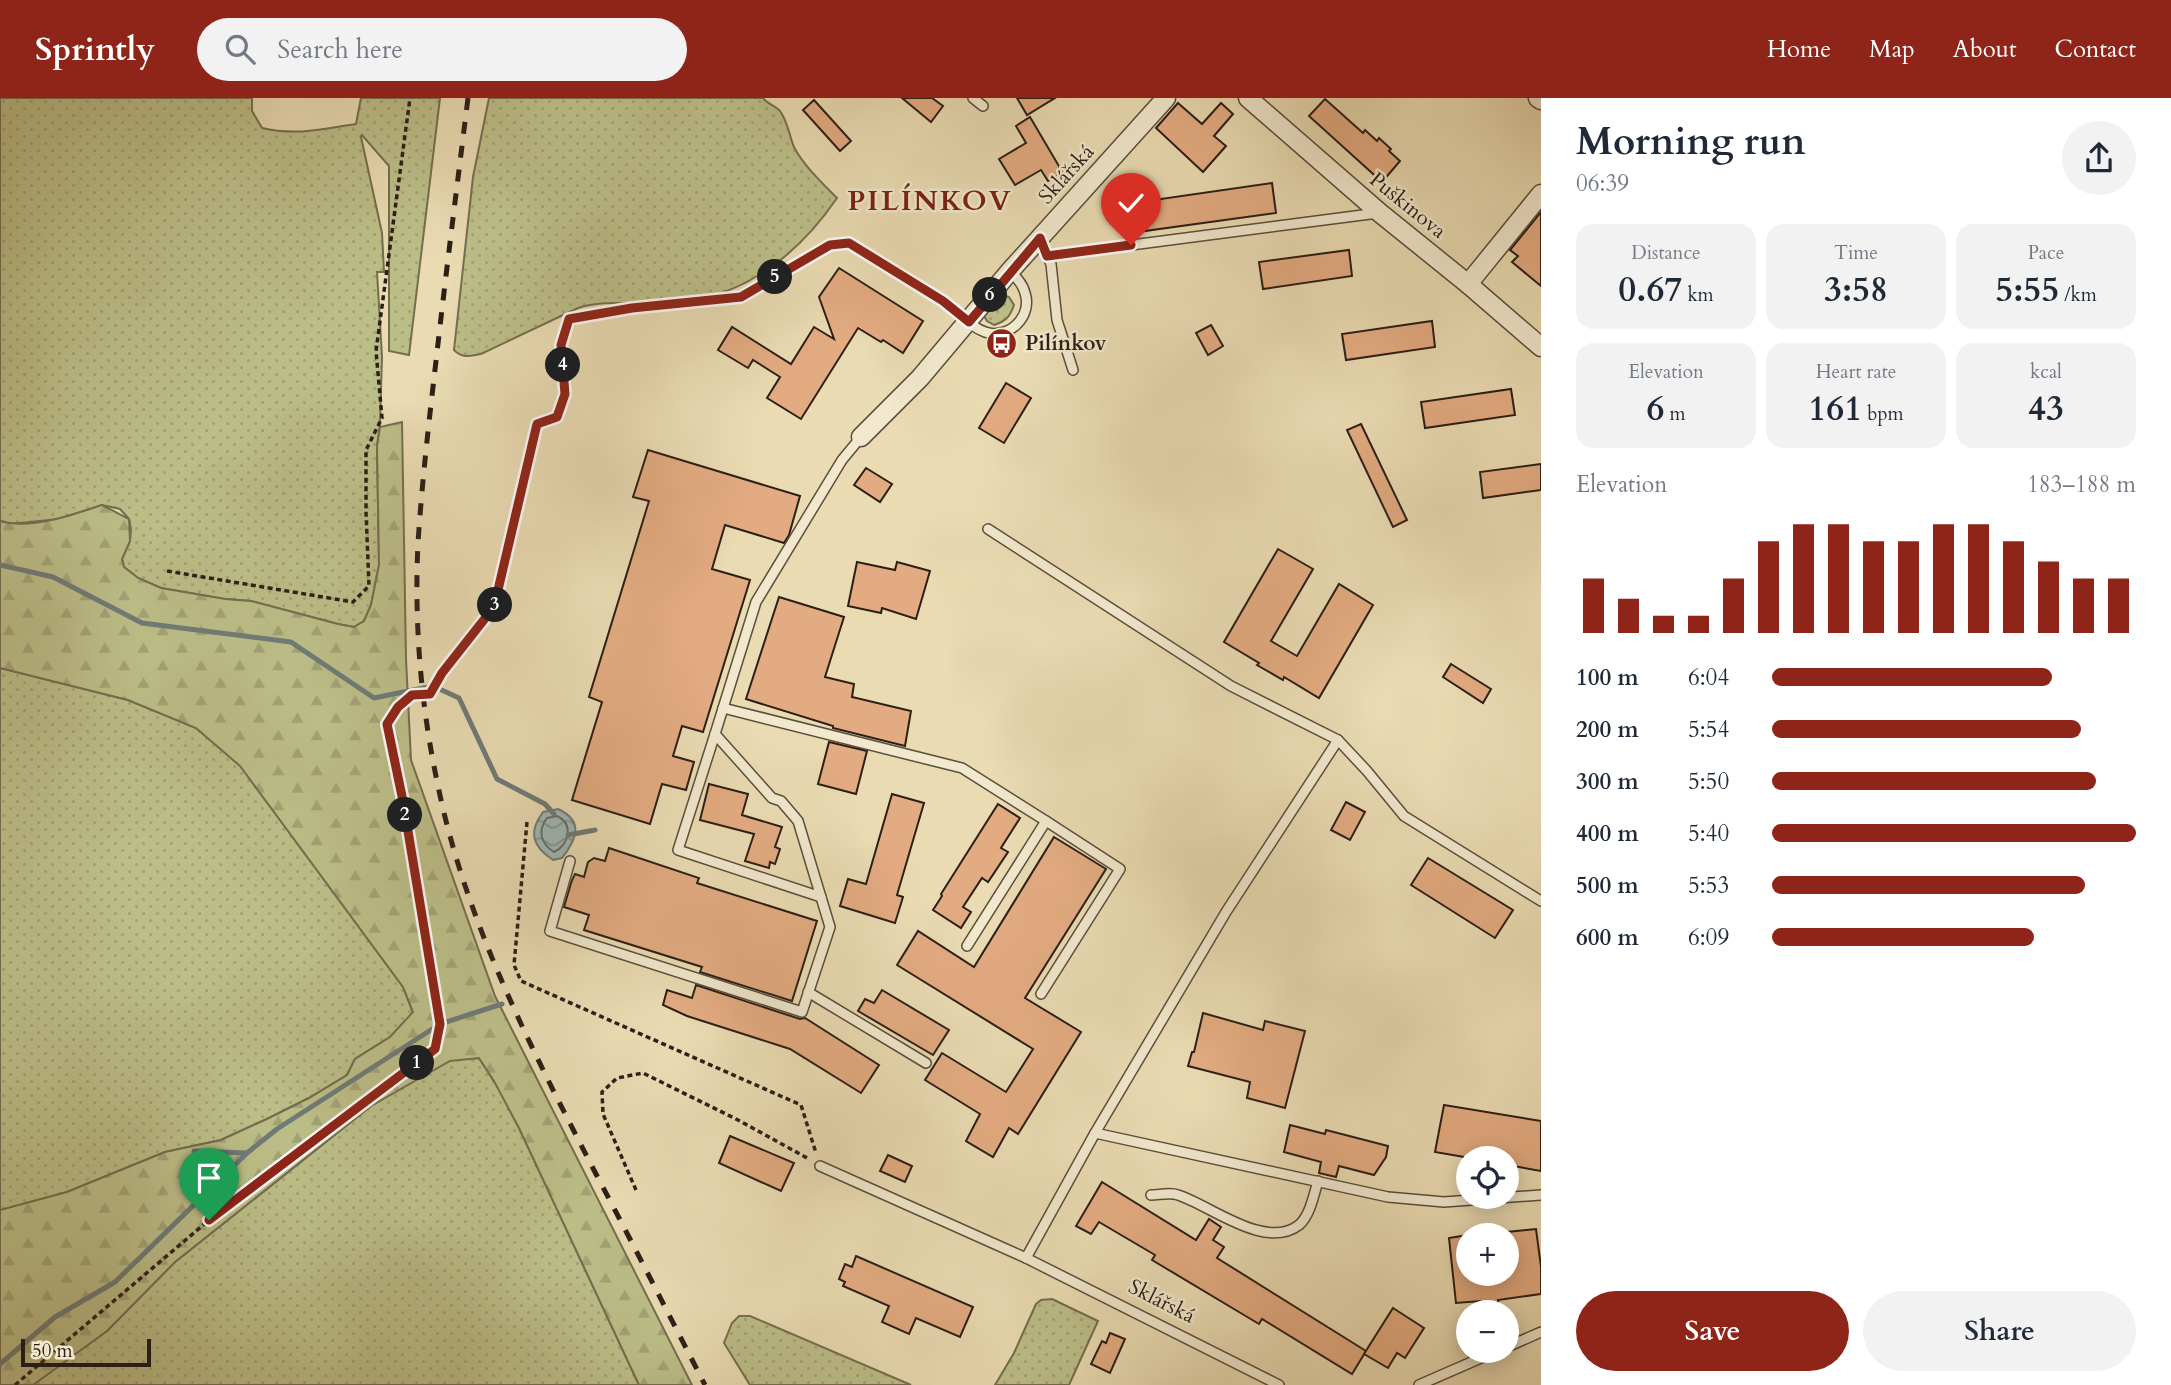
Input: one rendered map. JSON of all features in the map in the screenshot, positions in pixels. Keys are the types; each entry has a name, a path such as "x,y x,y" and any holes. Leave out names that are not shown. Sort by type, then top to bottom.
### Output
{"street":[{"name":"Sklářská","path":"861,437 920,378 1010,271 1166,98"},
{"name":"Puškinova","path":"1248,98 1380,213 1541,347"},
{"path":"1468,284 1541,194"}],"lane":[{"path":"973,98 983,106"},
{"path":"1047,256 1380,213"},
{"path":"1040,238 1051,264 1057,320 1073,370"},
{"path":"849,243 943,301 984,332 1001,334 1015,327 1026,310 1025,290 1010,271"},
{"path":"821,897 678,850 757,602 842,460 861,437"},
{"path":"988,529 1231,687 1338,740 1404,816 1541,901"},
{"path":"723,708 962,768 1120,869 1041,994"},
{"path":"570,861 550,931 802,1012 830,928 798,821 781,801 772,799 715,734"},
{"path":"1026,1258 1095,1133 1226,912 1338,740"},
{"path":"967,946 1046,821"},
{"path":"808,992 926,1063"},
{"path":"1095,1133 1388,1197 1444,1202 1541,1195"},
{"name":"Sklářská","path":"820,1166 1026,1258 1279,1385"},
{"path":"1151,1195 1176,1194 1229,1221 1280,1234 1300,1225 1311,1204 1318,1181"},
{"path":"1519,1342 1541,1332"},
{"path":"1419,1385 1469,1363"}],"path":[{"path":"167,571 353,603 369,586 366,450 382,418 376,351 410,98"},
{"path":"15,1385 209,1220 435,1049 440,1024 403,801 387,724 398,707 412,695 430,694 442,673 494,607 537,424 557,417 565,394 561,345 569,319 632,308 741,297 830,245 849,243"},
{"path":"527,822 513,965 521,981 802,1105 820,1166"},
{"path":"636,1190 603,1114 602,1092 617,1078 643,1073 738,1120 820,1166"}],"green space":[{"path":"0,98 252,98 252,111 262,128 298,132 356,124 361,98 440,98 409,355 389,351 389,166 362,135 361,137 382,233 384,272 377,272 382,357 377,446 379,565 371,605 364,621 354,627 338,624 251,601 161,588 138,578 124,567 122,559 130,541 131,529 129,519 120,509 102,505 59,519 11,524 0,521"},
{"path":"489,98 763,98 780,111 798,154 837,198 793,249 758,276 739,286 691,301 606,303 578,308 481,354 464,356 454,350 473,177"},
{"path":"1003,295 1009,297 1014,305 1007,318 994,325 984,316"},
{"path":"402,422 406,659 411,760 495,996 692,1385 639,1385 519,1128 479,1058 450,1061 371,1106 175,1262 107,1331 33,1385 0,1385 0,1210 67,1192 165,1152 221,1140 269,1118 347,1075 355,1059 390,1037 413,1012 403,987 240,766 196,728 128,700 0,668 0,521 38,523 102,505 129,519 130,541 122,559 124,567 138,578 161,588 251,601 354,627 364,621 371,605 379,565 377,446 380,427"},
{"path":"0,668 128,700 196,728 240,765 403,987 413,1013 390,1037 355,1059 347,1075 269,1118 221,1140 165,1152 67,1192 2,1210 0,1210"},
{"path":"479,1058 519,1128 639,1385 22,1385 107,1331 175,1262 371,1106 450,1060"},
{"path":"1052,1299 1098,1321 1069,1385 995,1385 1014,1353 1036,1304 1041,1300"},
{"path":"739,1316 750,1316 911,1385 750,1385 724,1343 732,1323"}],"water":[{"path":"558,809 572,819 575,831 562,858 553,860 540,849 534,832 543,812"}],"building":[{"path":"902,98 932,98 943,106 931,122"},
{"path":"1017,98 1055,98 1027,115"},
{"path":"1325,99 1363,133 1365,130 1377,141 1379,138 1400,161 1382,182 1309,116"},
{"path":"814,100 851,141 840,151 803,110"},
{"path":"1178,103 1202,124 1221,103 1233,114 1214,136 1226,146 1203,172 1156,128"},
{"path":"1030,117 1063,173 1048,181 1041,170 1015,185 999,159 1026,143 1016,126"},
{"path":"1272,183 1276,213 1130,233 1126,204"},
{"path":"1541,212 1541,286 1512,262 1518,256 1510,250"},
{"path":"1349,250 1352,276 1263,289 1259,262"},
{"path":"839,268 923,321 903,353 858,328 801,419 767,398 780,377 753,360 748,368 718,350 732,327 791,364 814,327 834,339 819,297"},
{"path":"1432,321 1435,347 1346,360 1342,334"},
{"path":"1211,325 1223,346 1208,355 1196,333"},
{"path":"1006,383 1031,398 1004,443 979,428"},
{"path":"1511,389 1515,415 1425,428 1421,402"},
{"path":"1361,424 1407,520 1393,527 1347,430"},
{"path":"648,450 800,496 789,535 784,543 725,525 712,569 750,580 703,732 682,726 673,756 694,762 686,790 662,784 650,824 572,800 602,702 589,697 649,501 633,497"},
{"path":"1541,464 1541,490 1483,498 1480,472"},
{"path":"866,468 892,484 880,502 854,485"},
{"path":"1278,549 1313,569 1271,641 1297,656 1339,584 1373,605 1319,698 1257,665 1259,663 1224,642"},
{"path":"857,562 895,570 897,562 930,571 916,619 882,608 881,613 848,606"},
{"path":"779,597 844,617 825,677 854,684 852,697 911,711 905,746 833,728 746,699"},
{"path":"1451,664 1491,689 1483,703 1443,677"},
{"path":"829,742 867,751 856,794 818,784"},
{"path":"709,784 748,794 742,815 782,827 775,847 780,849 775,864 770,862 769,868 745,861 754,834 700,820"},
{"path":"892,794 924,803 897,895 903,897 895,923 840,906 848,879 866,884"},
{"path":"1346,802 1365,812 1350,840 1331,830"},
{"path":"998,804 1020,818 1001,848 1008,852 988,882 982,878 963,907 971,912 961,928 933,910"},
{"path":"1054,837 1106,869 1025,998 1081,1032 1018,1134 1009,1128 993,1157 966,1141 980,1114 925,1080 942,1053 1006,1092 1033,1049 897,965 918,931 974,967"},
{"path":"609,848 699,878 697,883 817,921 792,1001 700,972 702,967 584,930 589,915 564,907 572,880 575,874 584,877 588,862 594,858 605,861"},
{"path":"1428,858 1513,910 1495,938 1411,885"},
{"path":"696,985 800,1019 805,1018 879,1065 861,1093 790,1049 687,1016 663,1005 667,990 692,998"},
{"path":"882,990 949,1030 933,1055 858,1011 865,999 874,1003"},
{"path":"1203,1013 1263,1030 1265,1021 1305,1031 1285,1108 1247,1098 1250,1082 1188,1066"},
{"path":"1444,1105 1541,1121 1541,1171 1519,1167 1519,1146 1456,1146 1456,1156 1435,1152"},
{"path":"1290,1125 1325,1134 1326,1130 1388,1146 1386,1157 1374,1175 1339,1166 1336,1177 1319,1173 1321,1162 1284,1152"},
{"path":"730,1136 794,1163 781,1191 719,1163"},
{"path":"888,1155 912,1166 905,1182 880,1171"},
{"path":"1102,1182 1196,1240 1209,1219 1221,1227 1213,1240 1224,1247 1217,1258 1366,1351 1352,1374 1262,1319 1259,1324 1152,1260 1155,1255 1099,1222 1091,1234 1076,1226"},
{"path":"1536,1229 1541,1294 1498,1300 1456,1300 1456,1303 1449,1238 1456,1237 1456,1286 1519,1286 1519,1231"},
{"path":"856,1256 973,1307 960,1337 916,1318 909,1334 882,1322 889,1306 843,1286 845,1282 839,1279 845,1264 852,1267"},
{"path":"1393,1308 1424,1328 1405,1358 1397,1353 1388,1368 1364,1354"},
{"path":"1110,1333 1125,1339 1110,1373 1091,1364 1102,1341 1106,1343"}],"waterway":[{"path":"0,565 53,577 142,623 291,642 374,698 433,686 459,698 497,779 545,804 554,814"},
{"path":"568,835 595,830"},
{"path":"0,1364 55,1317 115,1282 247,1153 277,1129 440,1024 502,1004"},
{"path":"194,1151 247,1153"}],"railway":[{"path":"468,98 431,406 418,543 418,635 432,756 450,837 483,936 504,985 548,1080 705,1385"}],"place":[{"name":"Pilínkov","path":"1002,343"}],"district":[{"name":"PILÍNKOV","path":"930,200"}],"route":[{"path":"209,1220 435,1049 440,1024 403,801 387,724 398,707 412,695 430,694 442,673 494,607 537,424 557,417 565,394 561,345 569,319 632,308 741,297 830,245 849,243 943,301 969,322 1040,238 1047,256 1131,245"}]}
